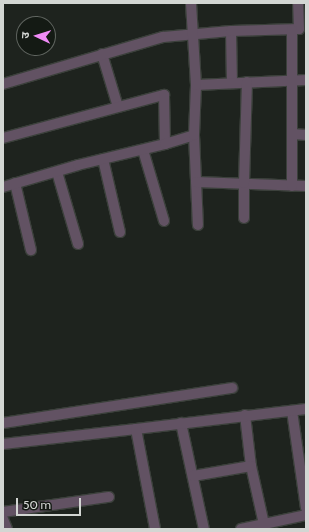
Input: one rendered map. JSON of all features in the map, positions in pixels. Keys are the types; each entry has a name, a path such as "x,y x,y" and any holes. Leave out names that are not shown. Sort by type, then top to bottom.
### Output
{"street":[{"path":"191,3 196,85 194,135 198,225"},
{"path":"292,186 292,80 299,29 298,3"},
{"path":"3,84 163,37 194,33 299,29"},
{"path":"231,31 232,83"},
{"path":"102,54 118,107"},
{"path":"196,85 306,80"},
{"path":"244,218 248,82"},
{"path":"3,138 164,95 165,144"},
{"path":"293,134 306,135"},
{"path":"3,187 194,135"},
{"path":"142,150 164,221"},
{"path":"103,159 120,232"},
{"path":"57,172 78,244"},
{"path":"196,182 306,186"},
{"path":"15,183 31,250"},
{"path":"3,423 232,388"},
{"path":"3,444 246,415 306,410"},
{"path":"292,411 306,508"},
{"path":"246,415 251,466 264,524"},
{"path":"182,423 204,529"},
{"path":"136,429 155,529"},
{"path":"193,476 251,466"},
{"path":"3,512 109,497"},
{"path":"241,529 306,515"},
{"path":"3,519 7,529"}]}
